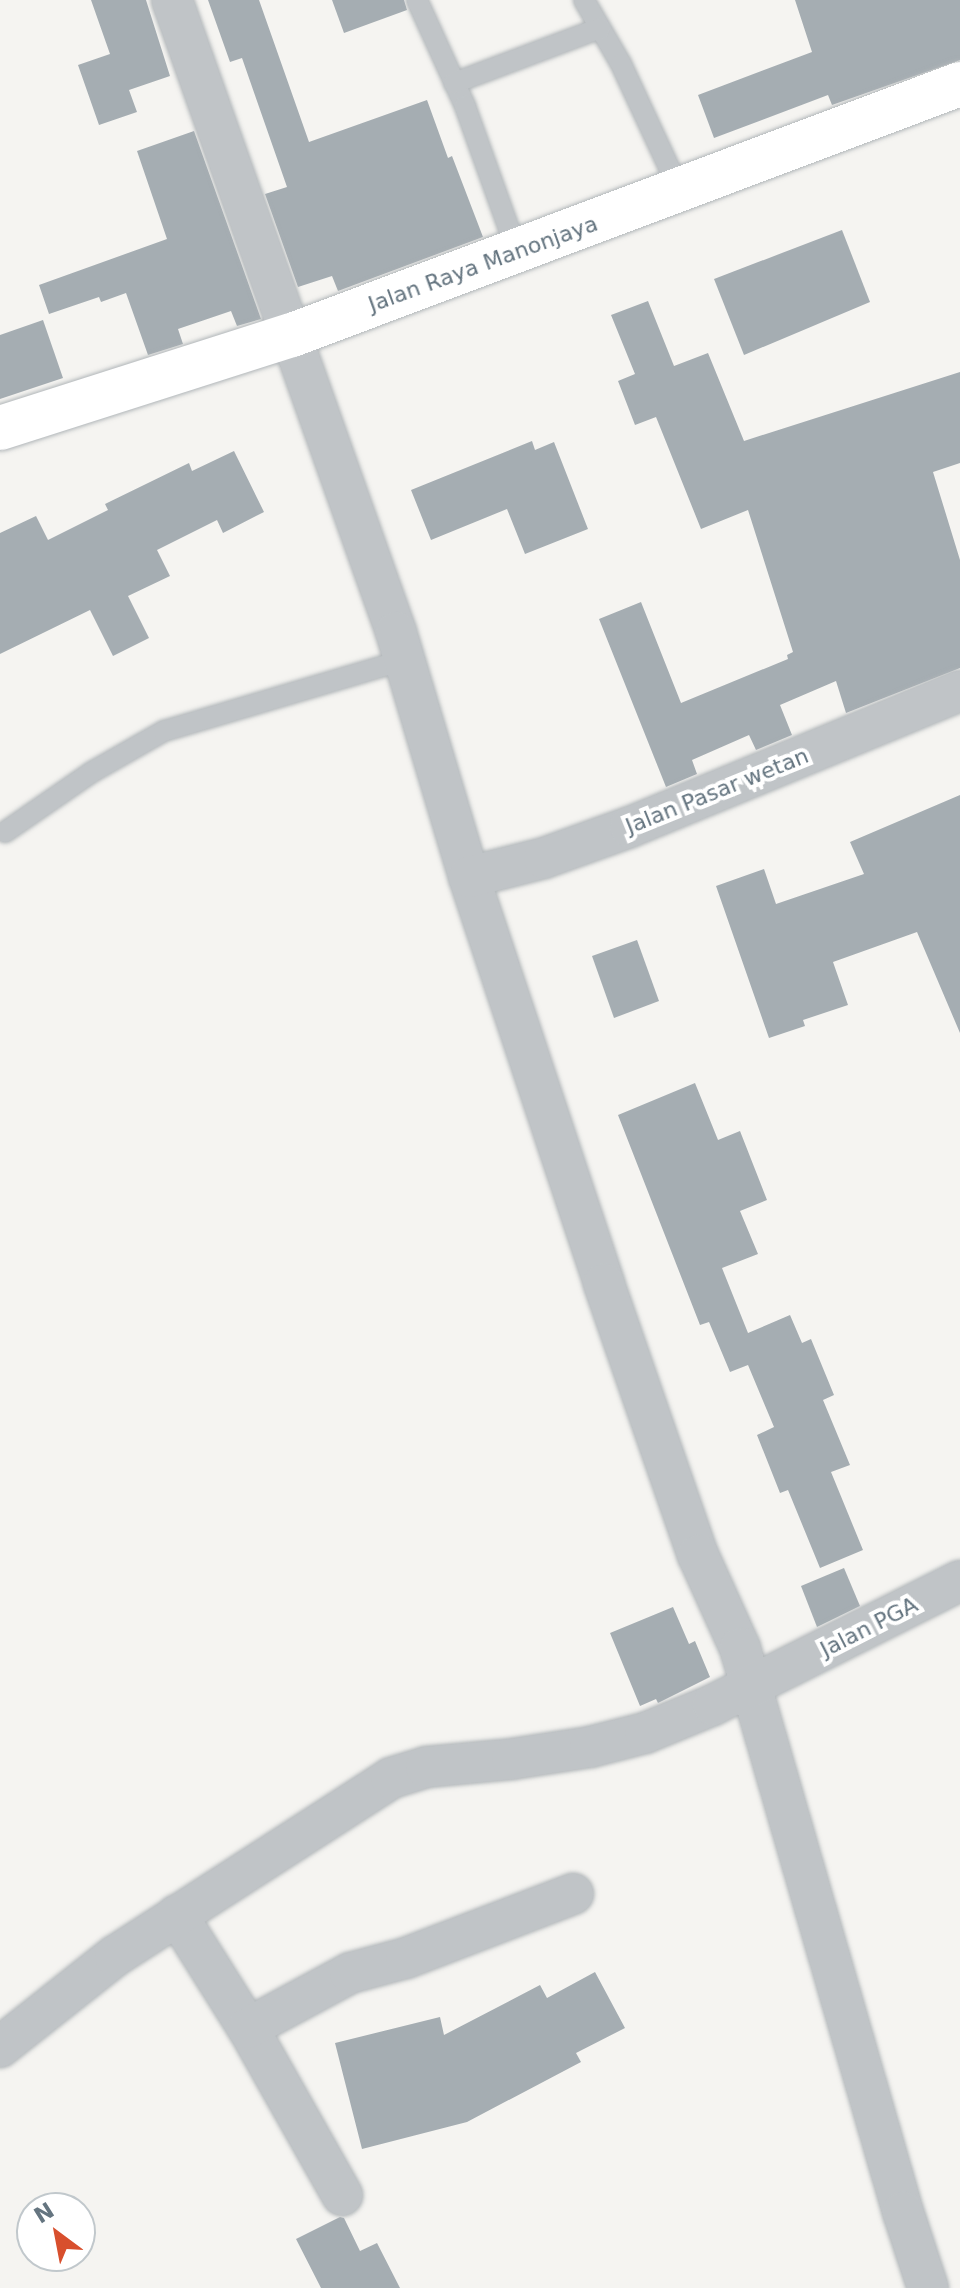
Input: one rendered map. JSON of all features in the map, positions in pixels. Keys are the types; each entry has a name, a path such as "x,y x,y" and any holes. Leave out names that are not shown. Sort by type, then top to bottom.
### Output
{"main road":[{"name":"Jalan Raya Manonjaya","path":"0,428 292,335 960,84"}],"street":[{"path":"172,0 253,236 292,335 403,660 469,877 682,1510 764,1678 903,2212 928,2288"},
{"name":"Jalan Pasar wetan","path":"469,877 544,858 644,822 960,691"},
{"name":"Jalan PGA","path":"0,2047 115,1956 391,1778 426,1767 543,1754 645,1733 960,1581"},
{"path":"248,2028 350,1973 406,1958 573,1894"},
{"path":"177,1915 248,2028 342,2195"}],"lane":[{"path":"417,0 454,83 517,251"},
{"path":"584,0 621,64 680,191"},
{"path":"454,83 600,28"},
{"path":"5,832 92,772 164,731 403,660"}],"building":[{"path":"91,0 146,0 170,76 129,90 137,112 99,125 78,65 110,54"},
{"path":"208,0 259,0 309,142 427,100 448,158 452,156 483,237 338,291 332,276 298,287 265,194 287,187 242,58 230,62"},
{"path":"332,0 404,0 407,10 344,33"},
{"path":"795,0 960,0 960,60 832,105 828,95 714,138 698,95 812,52"},
{"path":"194,131 261,319 237,326 231,311 178,329 183,344 148,355 126,293 101,302 99,297 49,314 39,285 167,239 137,151"},
{"path":"842,230 870,302 744,355 714,279"},
{"path":"648,301 674,366 708,353 744,441 960,372 960,463 933,472 960,560 960,668 846,713 836,681 780,705 792,735 756,750 749,735 692,760 697,774 666,787 599,619 641,602 681,703 788,659 787,655 793,652 748,510 701,529 656,417 635,425 618,381 635,374 611,315"},
{"path":"43,320 63,378 0,399 0,335"},
{"path":"532,441 535,450 554,442 588,529 525,554 507,509 431,540 411,490"},
{"path":"234,451 264,512 223,533 217,520 157,550 170,576 128,596 149,638 113,656 90,610 0,654 0,533 36,516 48,540 108,510 105,504 189,463 192,471"},
{"path":"960,795 960,1033 917,932 833,962 848,1005 803,1020 805,1026 769,1038 716,886 764,869 776,904 864,874 850,842"},
{"path":"637,940 659,1001 614,1018 592,956"},
{"path":"695,1083 718,1140 740,1131 767,1200 740,1211 758,1254 722,1268 748,1333 790,1315 802,1343 811,1339 834,1395 823,1400 850,1465 831,1472 863,1550 820,1568 788,1490 780,1493 757,1435 774,1427 748,1365 730,1372 709,1322 700,1325 618,1115"},
{"path":"844,1568 860,1606 817,1627 801,1586"},
{"path":"673,1607 689,1644 695,1641 710,1677 658,1703 656,1699 640,1706 610,1633"},
{"path":"595,1972 625,2028 576,2053 581,2062 467,2122 362,2149 335,2043 440,2017 444,2035 540,1985 547,1998"},
{"path":"340,2217 344,2218 360,2251 377,2243 400,2288 321,2288 296,2239"}]}
